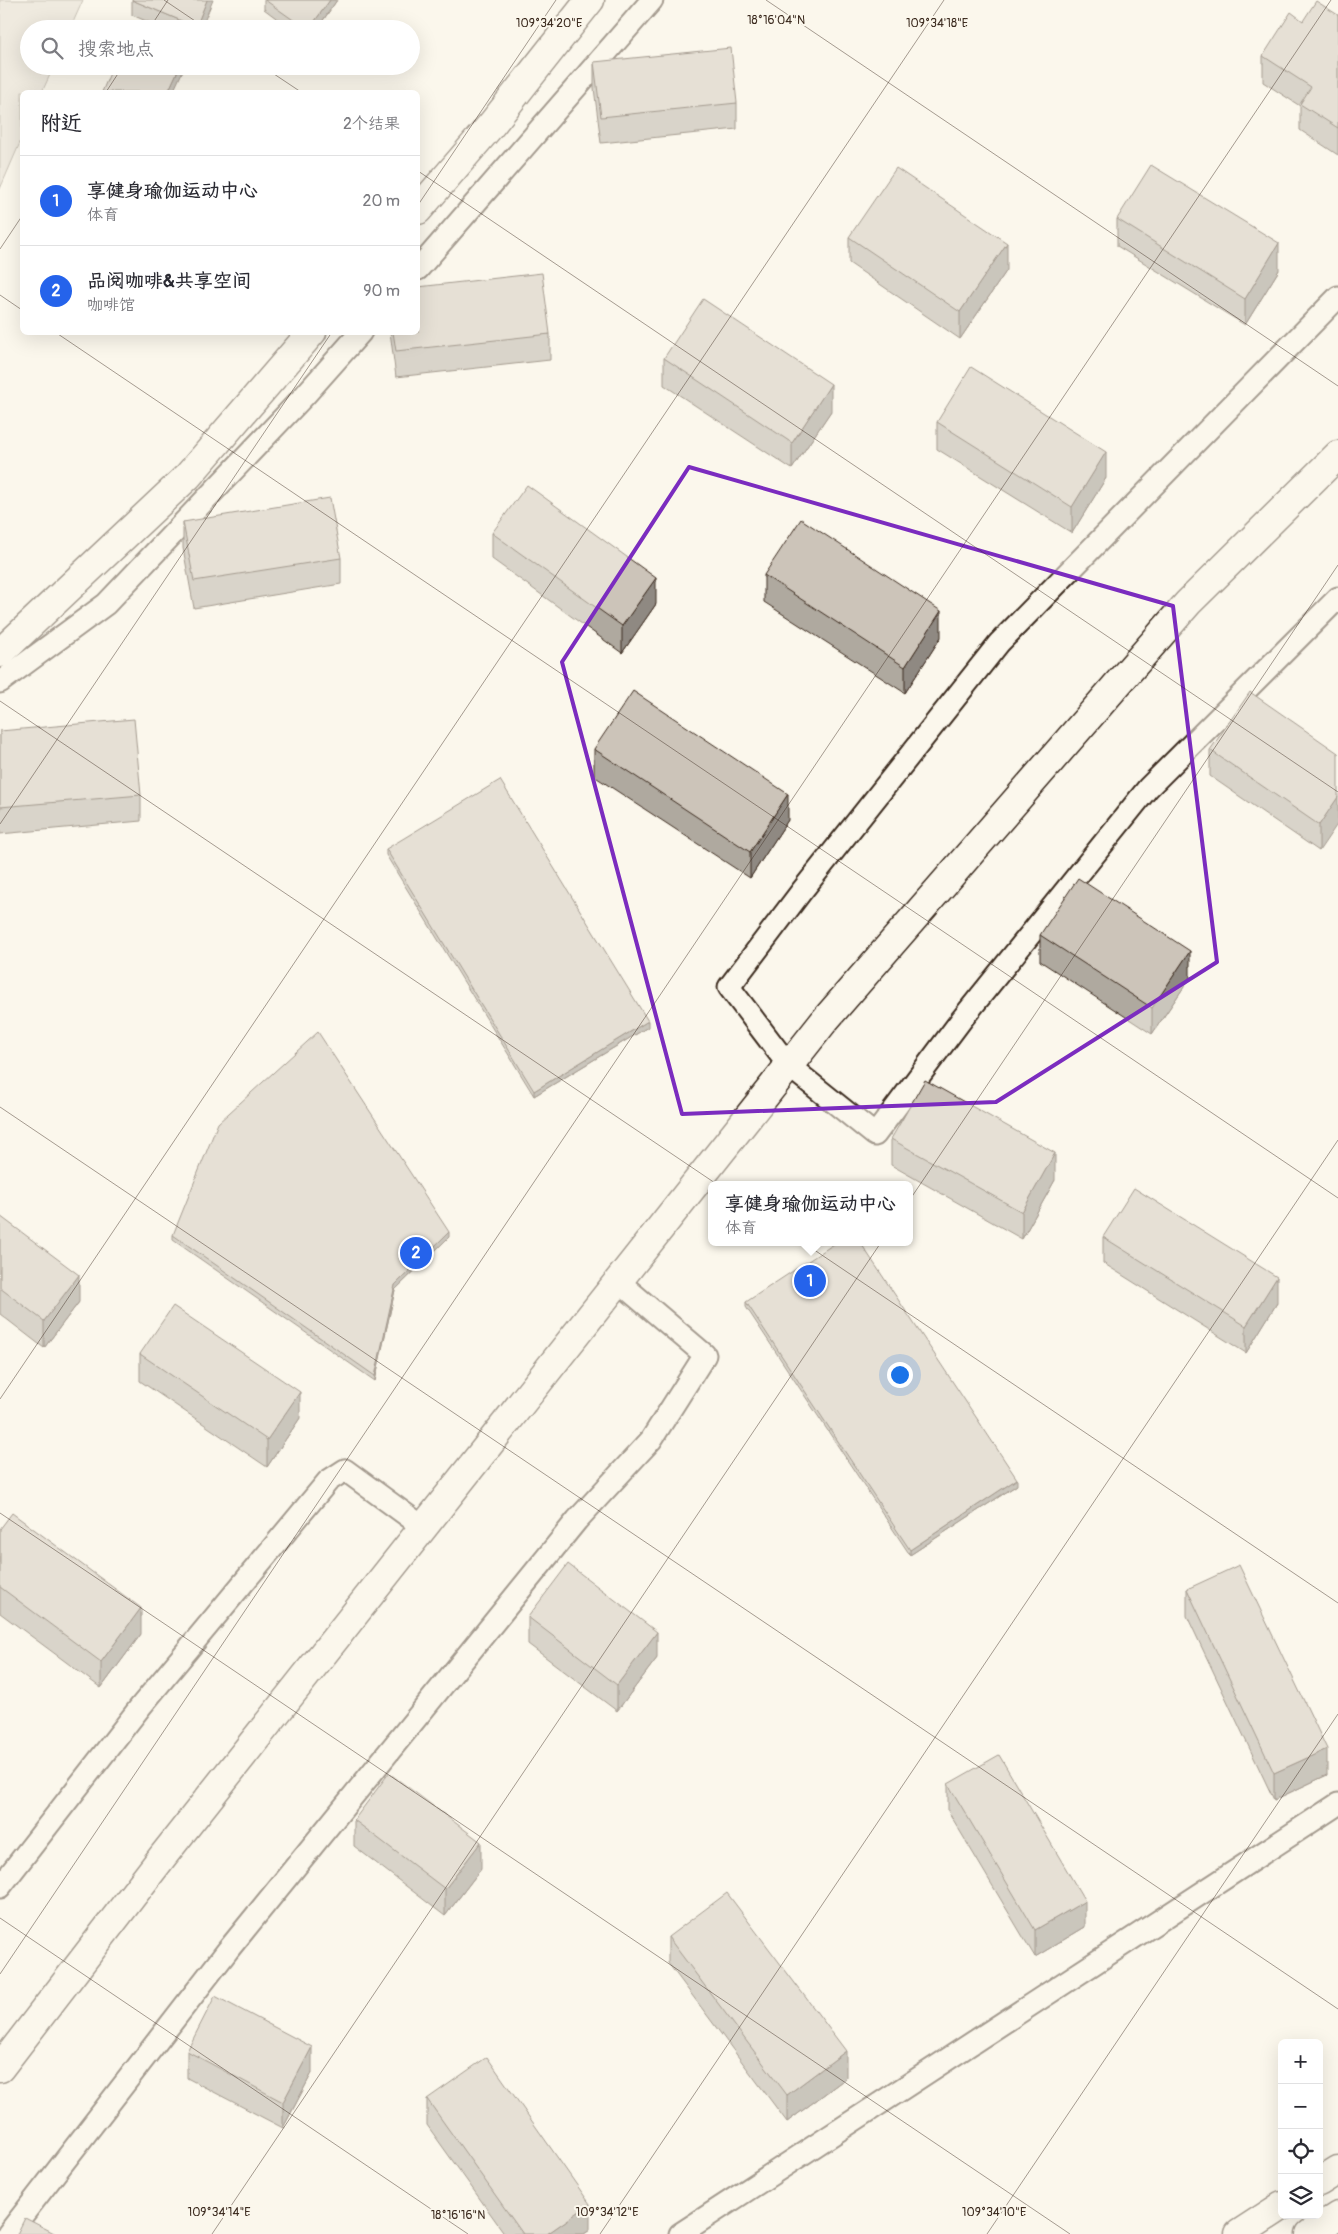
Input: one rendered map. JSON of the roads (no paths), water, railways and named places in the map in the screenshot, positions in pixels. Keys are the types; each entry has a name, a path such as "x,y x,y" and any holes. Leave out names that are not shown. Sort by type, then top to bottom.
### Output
{"main road":[{"path":"420,208 492,124 590,0"},
{"path":"0,653 188,476 309,335"},
{"path":"0,2068 163,1856 825,1020 1188,603 1338,455"},
{"path":"1323,2179 1338,2170"},
{"path":"1239,2234 1278,2209"},
{"path":"1310,2234 1338,2216"}],"lane":[{"path":"420,267 652,0"},
{"path":"1338,297 999,643 801,892 729,987 789,1066 875,1135 962,1019 1148,788 1338,598"},
{"path":"0,682 106,604 305,396 358,335"},
{"path":"8,2234 240,1934 577,1520 651,1440 705,1354 618,1281"},
{"path":"0,1887 141,1706 328,1480 345,1470 423,1527"},
{"path":"680,2234 1338,1804"}],"place":[{"name":"品阅咖啡&共享空间","path":"416,1253"},
{"name":"享健身瑜伽运动中心","path":"810,1281"}]}
